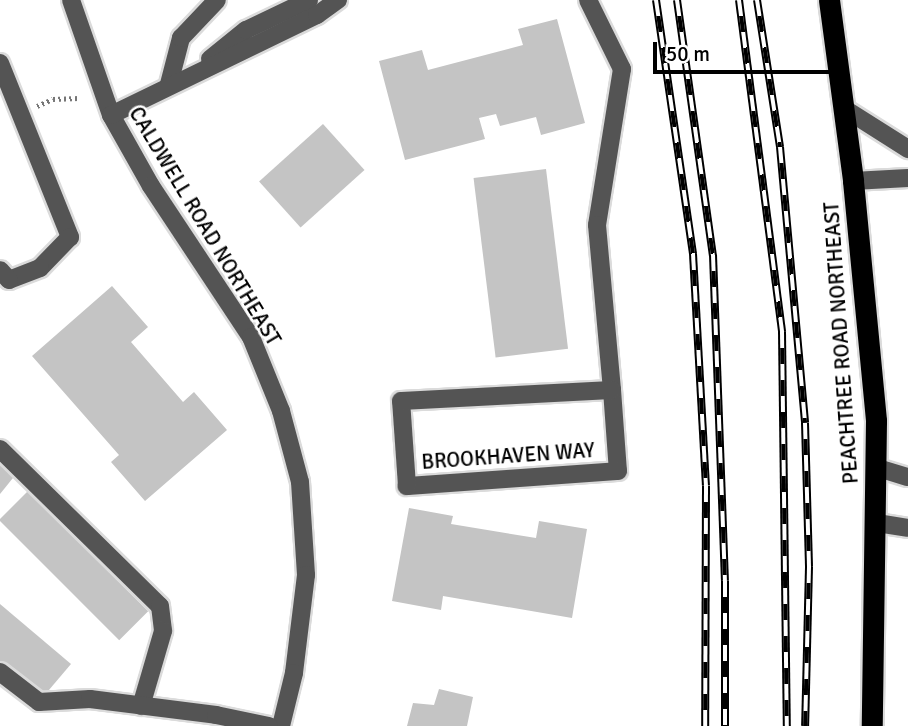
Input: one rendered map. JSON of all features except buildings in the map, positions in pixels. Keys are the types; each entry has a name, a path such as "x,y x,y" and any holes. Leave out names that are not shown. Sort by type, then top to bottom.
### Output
{"highway":[{"name":"PEACHTREE ROAD NORTHEAST","path":"829,0 853,181 878,468 872,726"}],"street":[{"name":"CALDWELL ROAD NORTHEAST","path":"71,0 111,114 151,186 251,337 281,411 300,482 306,575 294,673 281,726"},
{"path":"169,84 181,38 217,0"},
{"path":"111,114 191,75 309,0"},
{"path":"293,11 338,0"},
{"name":"BROOKHAVEN WAY","path":"588,0 622,69 597,225 612,390 618,471 407,486 401,401 612,390"},
{"path":"0,63 70,237 40,268 9,280 0,270"},
{"path":"845,109 908,149"},
{"path":"853,181 908,178"},
{"path":"0,449 160,606 163,631 141,706"},
{"path":"878,468 908,477"},
{"path":"877,523 908,528"},
{"path":"0,672 39,702 90,699 269,726"}],"path":[{"path":"20,112 53,99 79,98"}],"railway":[{"path":"656,0 693,254 706,486 705,726"},
{"path":"677,0 713,255 725,581 725,726"},
{"path":"739,0 782,332 787,726"},
{"path":"757,0 780,147 805,423 809,567 805,726"}]}
